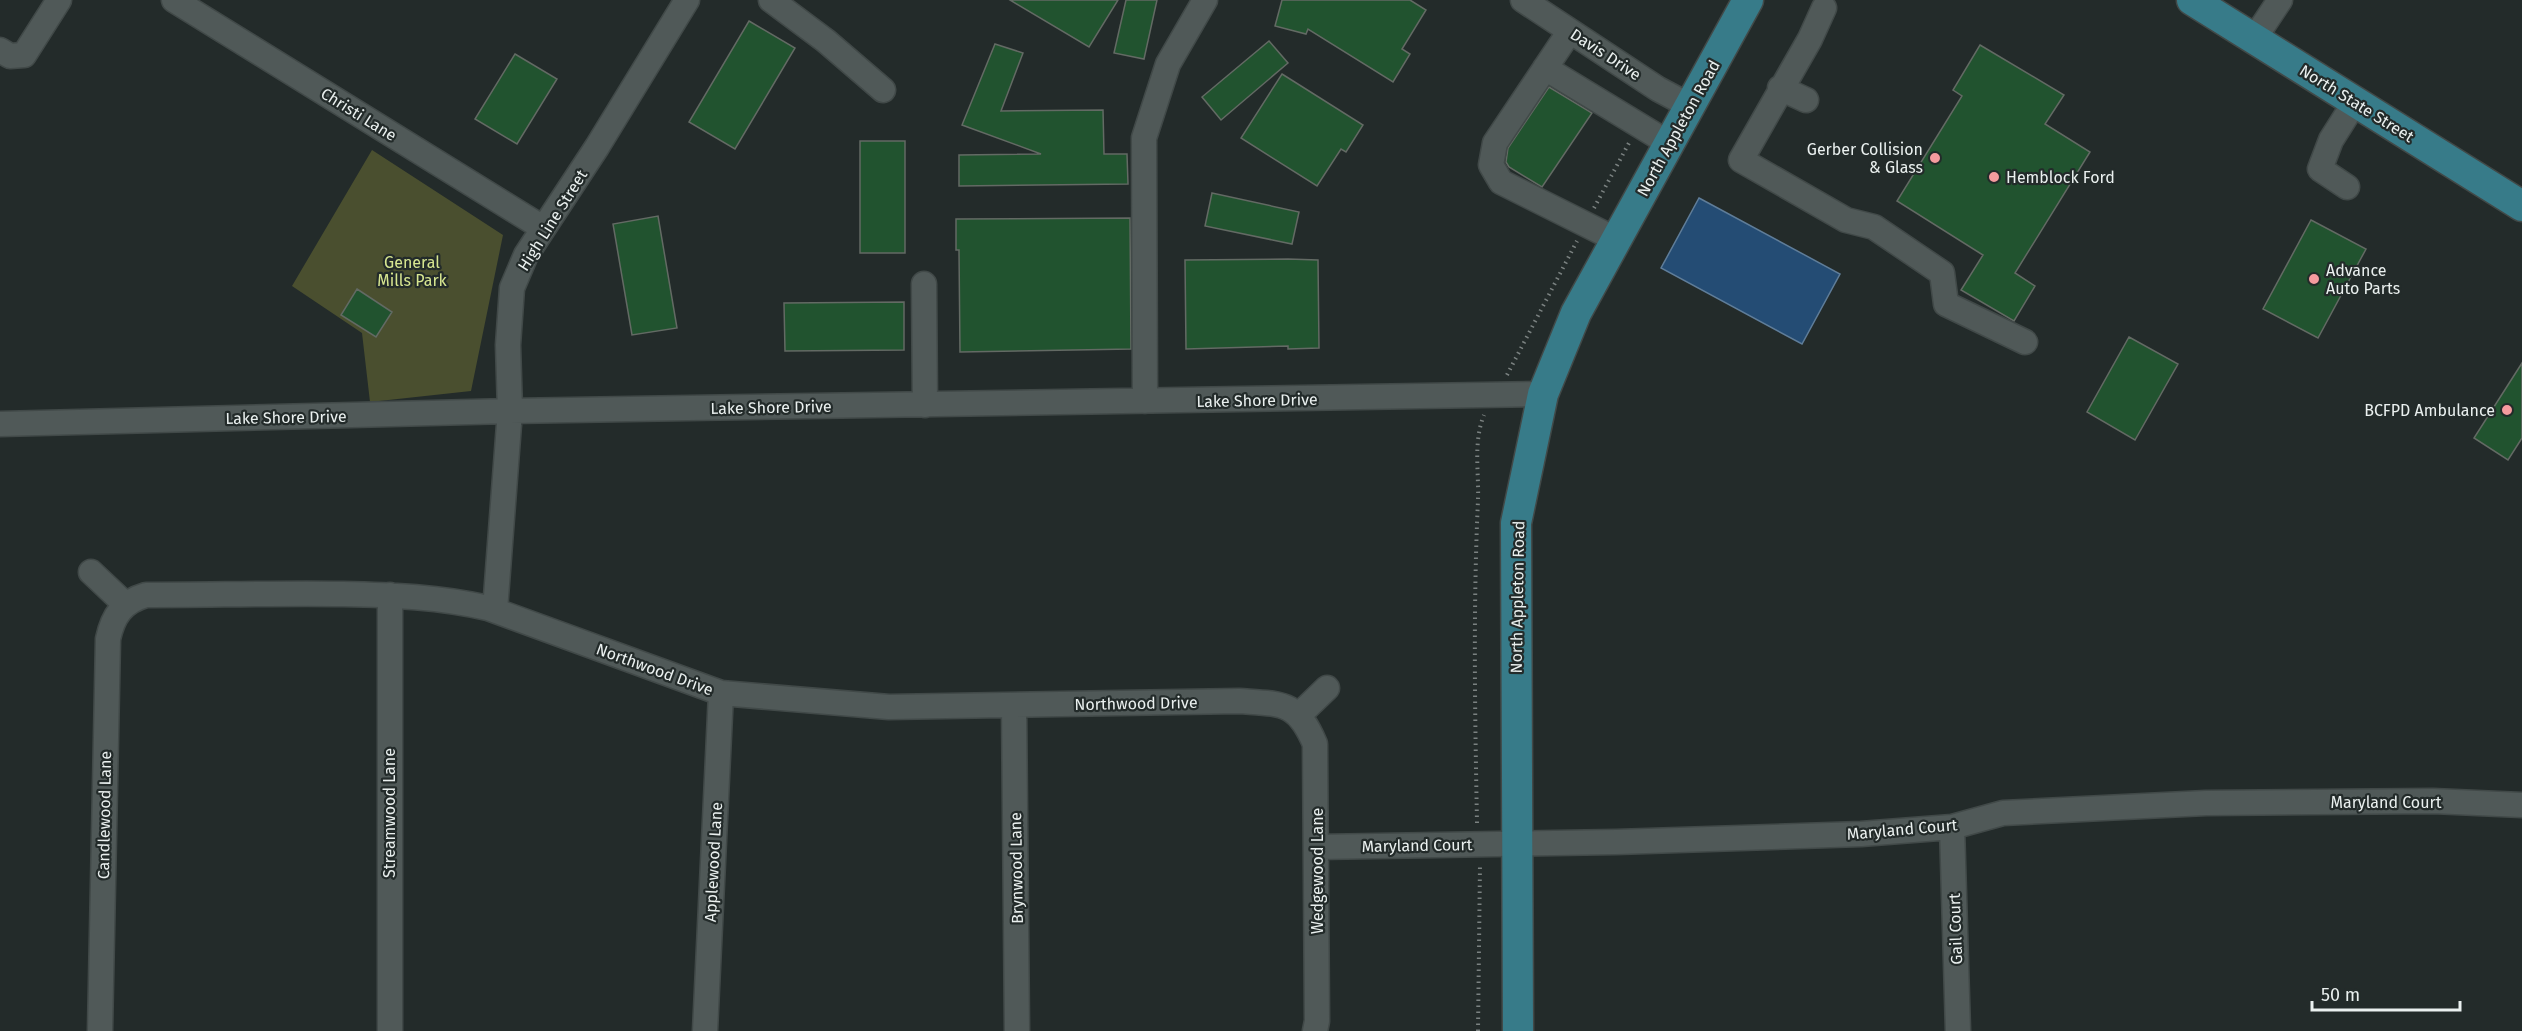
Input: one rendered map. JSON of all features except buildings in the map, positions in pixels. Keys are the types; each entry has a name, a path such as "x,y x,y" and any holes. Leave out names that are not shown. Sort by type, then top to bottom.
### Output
{"main road":[{"name":"North Appleton Road","path":"1518,1031 1516,523 1543,394 1576,313 1748,0"},
{"name":"North State Street","path":"2192,0 2522,206"}],"street":[{"path":"0,50 10,56 24,55 59,0"},
{"name":"Christi Lane","path":"174,0 543,228"},
{"name":"High Line Street","path":"495,610 510,411 507,345 512,288 526,255 597,147 687,0"},
{"path":"771,0 826,40 883,90"},
{"path":"1144,402 1144,138 1168,64 1205,0"},
{"name":"Davis Drive","path":"1523,0 1658,88 1690,106"},
{"path":"2254,39 2280,0"},
{"path":"1824,8 1810,39 1741,160 1846,220 1874,227 1942,273 1946,304 2025,342"},
{"path":"1570,31 1495,143 1491,165 1501,182 1615,239"},
{"path":"1545,68 1670,144"},
{"path":"1780,88 1806,100"},
{"path":"2347,188 2320,169 2331,140 2355,102"},
{"path":"924,284 925,405"},
{"name":"Lake Shore Drive","path":"0,424 510,411 1543,394"},
{"path":"92,572 126,605"},
{"name":"Northwood Drive","path":"126,605 135,598 146,595 390,595 454,600 495,610 721,693 889,707 1239,701 1279,704 1299,715"},
{"name":"Streamwood Lane","path":"390,595 390,1031"},
{"name":"Candlewood Lane","path":"100,1031 108,639 112,620 126,605"},
{"path":"1299,715 1328,688"},
{"name":"Applewood Lane","path":"705,1031 721,693"},
{"name":"Brynwood Lane","path":"1014,705 1017,1031"},
{"name":"Wedgewood Lane","path":"1299,715 1306,723 1315,744 1317,847 1317,1021 1315,1031"},
{"name":"Maryland Court","path":"1317,847 1728,839 1861,834 1952,827 2002,813 2206,803 2433,801 2522,805"},
{"name":"Gail Court","path":"1952,827 1958,1031"}],"green space":[{"name":"General Mills Park","path":"372,150 503,235 471,391 370,402 362,333 292,286"}],"water":[{"path":"1699,198 1840,274 1802,344 1661,268"}],"place":[{"name":"Gerber Collision & Glass","path":"1935,158"},
{"name":"Hemblock Ford","path":"1994,177"},
{"name":"Advance Auto Parts","path":"2314,279"},
{"name":"BCFPD Ambulance","path":"2507,410"}]}
